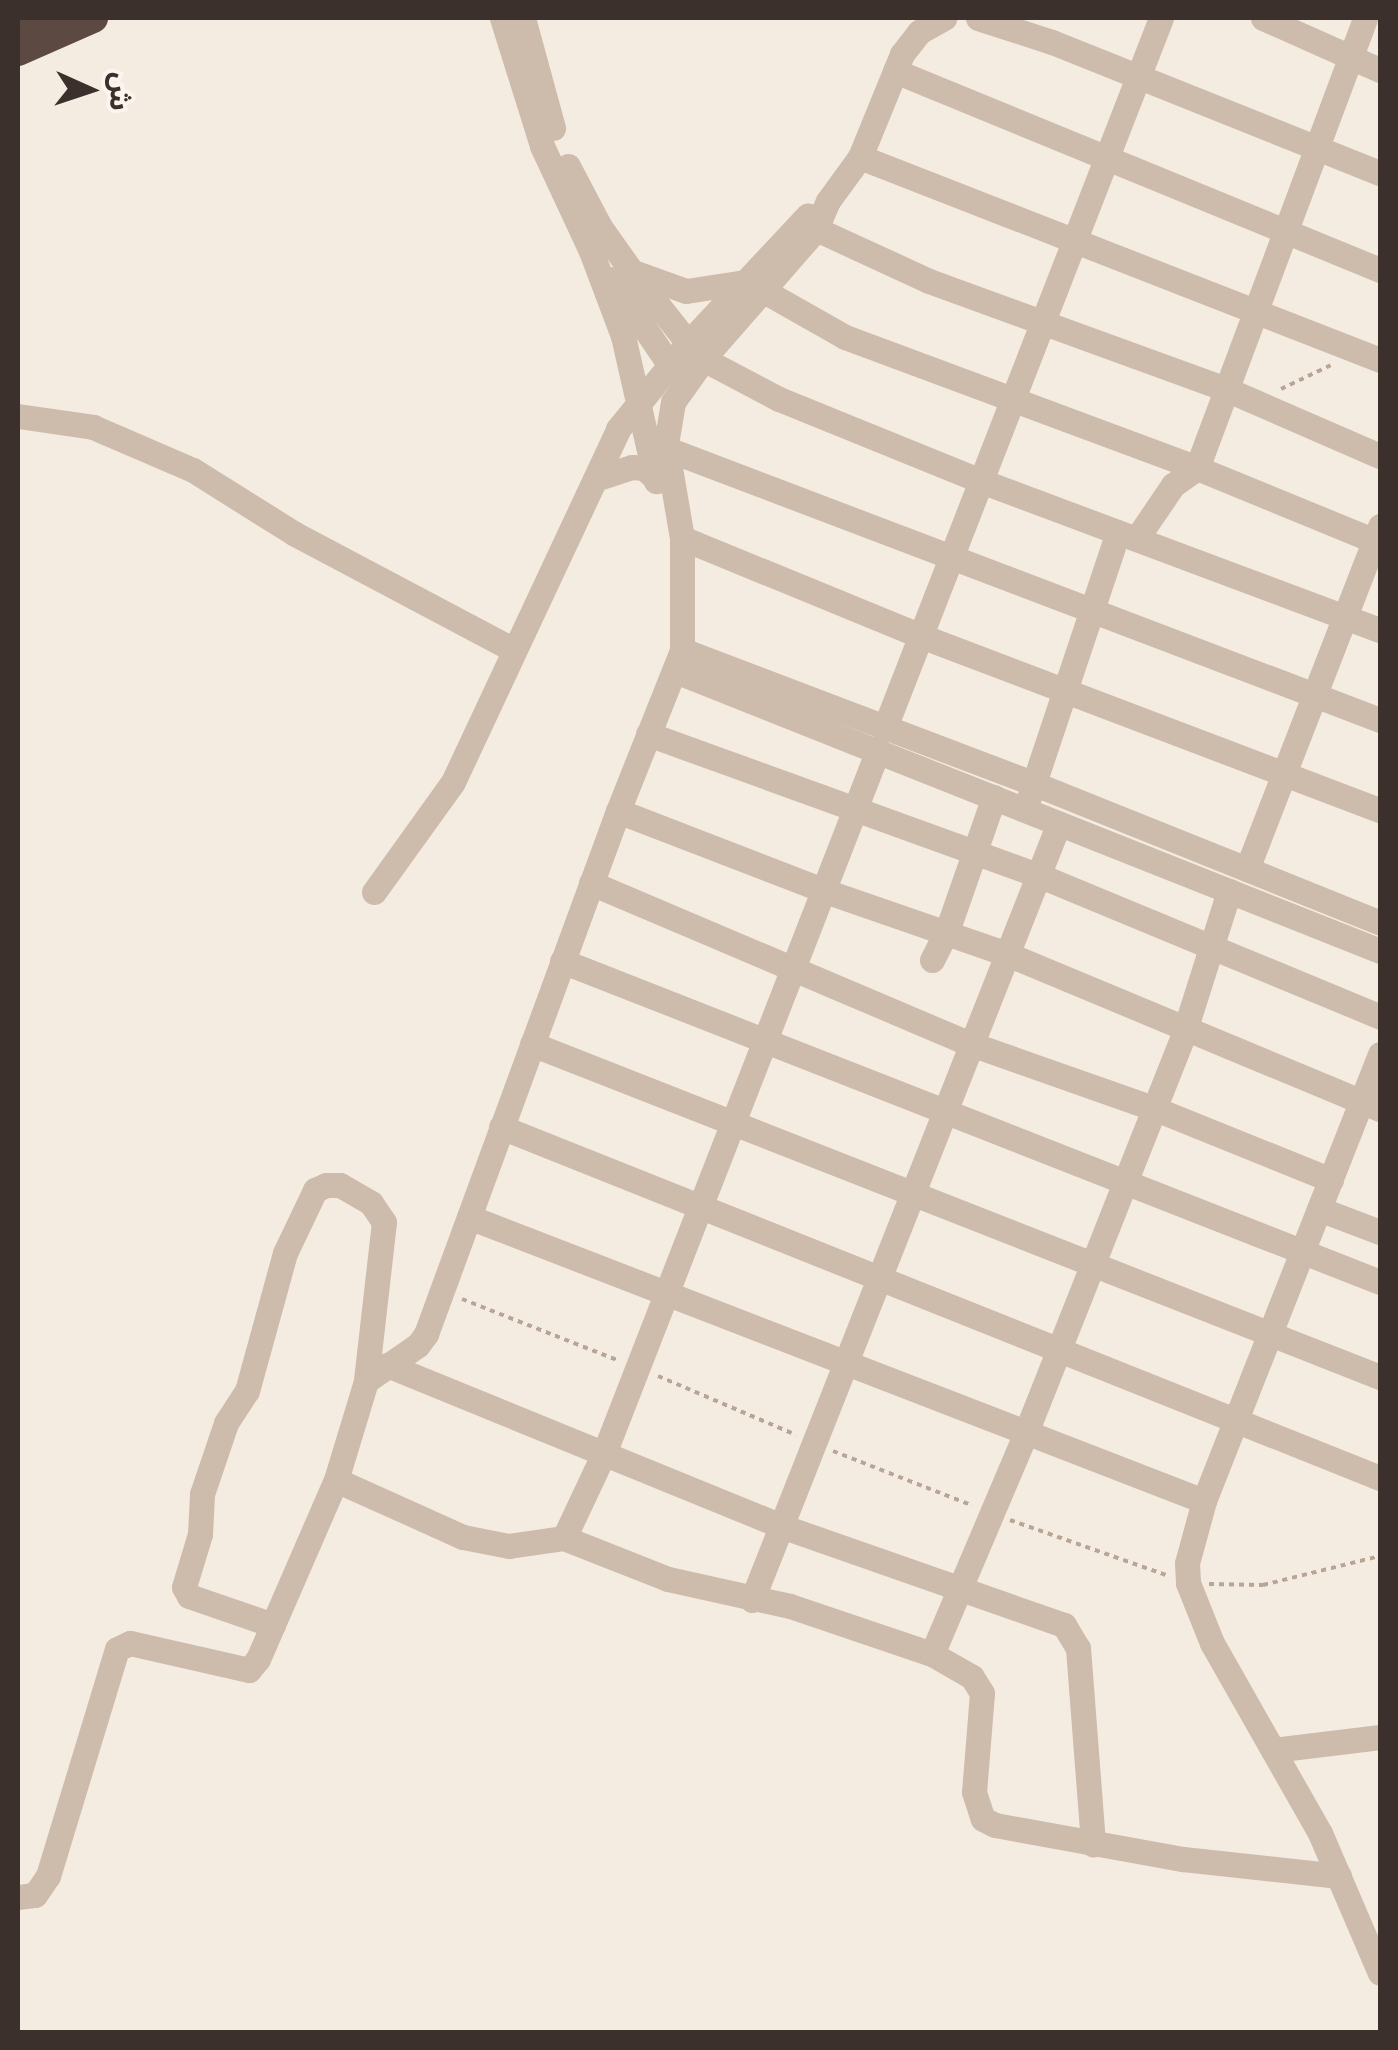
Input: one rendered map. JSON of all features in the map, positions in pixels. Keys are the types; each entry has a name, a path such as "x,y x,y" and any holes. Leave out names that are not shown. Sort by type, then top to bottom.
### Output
{"highway":[{"path":"18,28 39,18"},
{"path":"18,51 93,18"}],"street":[{"path":"502,18 542,146 591,251 623,336 667,538 680,566"},
{"path":"523,18 546,108 573,178 692,360"},
{"path":"755,286 816,228 828,201 860,157 895,70 919,32 944,18"},
{"path":"978,18 1052,42 1380,173"},
{"path":"1052,42 1062,18"},
{"path":"564,1538 605,1450 825,891 1161,18"},
{"path":"1264,18 1380,70"},
{"path":"1024,809 1092,610 1128,535 1173,485 1197,468 1365,18"},
{"path":"895,70 1107,155 1284,234 1380,270"},
{"path":"860,157 1370,356"},
{"path":"374,892 453,782 512,648 618,429 640,402 692,360 755,286 805,217 828,201"},
{"path":"816,228 929,281 1228,390 1380,456"},
{"path":"591,251 692,360 981,480 1380,630"},
{"path":"632,272 686,291 755,286 830,331 1379,537 1248,869"},
{"path":"366,1381 422,1342 618,810 678,660 682,538 667,449 669,414 692,360"},
{"path":"18,416 78,422 193,470 295,534 512,648"},
{"path":"667,449 1380,720"},
{"path":"595,479 632,467 644,468 655,478"},
{"path":"682,538 921,636 1380,810"},
{"path":"678,660 881,740 994,797 1380,952"},
{"path":"648,734 1038,875 1380,1017"},
{"path":"881,740 1035,784 1380,923"},
{"path":"932,960 947,931 994,797"},
{"path":"618,810 825,891 1007,954 1371,1105"},
{"path":"752,1600 1059,822"},
{"path":"591,882 972,1044 1153,1108 1331,1180"},
{"path":"932,1654 1027,1430 1185,1030 1229,891"},
{"path":"562,961 1380,1282"},
{"path":"532,1044 1093,1261 1380,1377"},
{"path":"1380,1054 1371,1105 1319,1209 1204,1501 1188,1553 1188,1583 1212,1643 1339,1876 1380,1972"},
{"path":"501,1126 1380,1478"},
{"path":"18,1897 35,1894 48,1876 120,1645 130,1643 244,1671 258,1659 273,1625 336,1480 366,1381 384,1222 371,1204 340,1185 326,1184 315,1190 285,1253 266,1311 257,1362 247,1391 226,1423 202,1494 200,1534 184,1588 189,1596 273,1625"},
{"path":"1319,1209 1380,1232"},
{"path":"468,1217 1204,1501"},
{"path":"387,1365 605,1450 781,1526 1064,1625 1074,1634 1093,1844"},
{"path":"336,1480 463,1537 509,1546 564,1538 668,1578 809,1611 932,1654 972,1677 982,1692 974,1792 983,1819 1009,1830 1183,1859 1339,1876"},
{"path":"1273,1750 1380,1737"}],"path":[{"path":"1254,402 1370,356"},
{"path":"442,1291 990,1513 1188,1583 1262,1585 1380,1556"}]}
